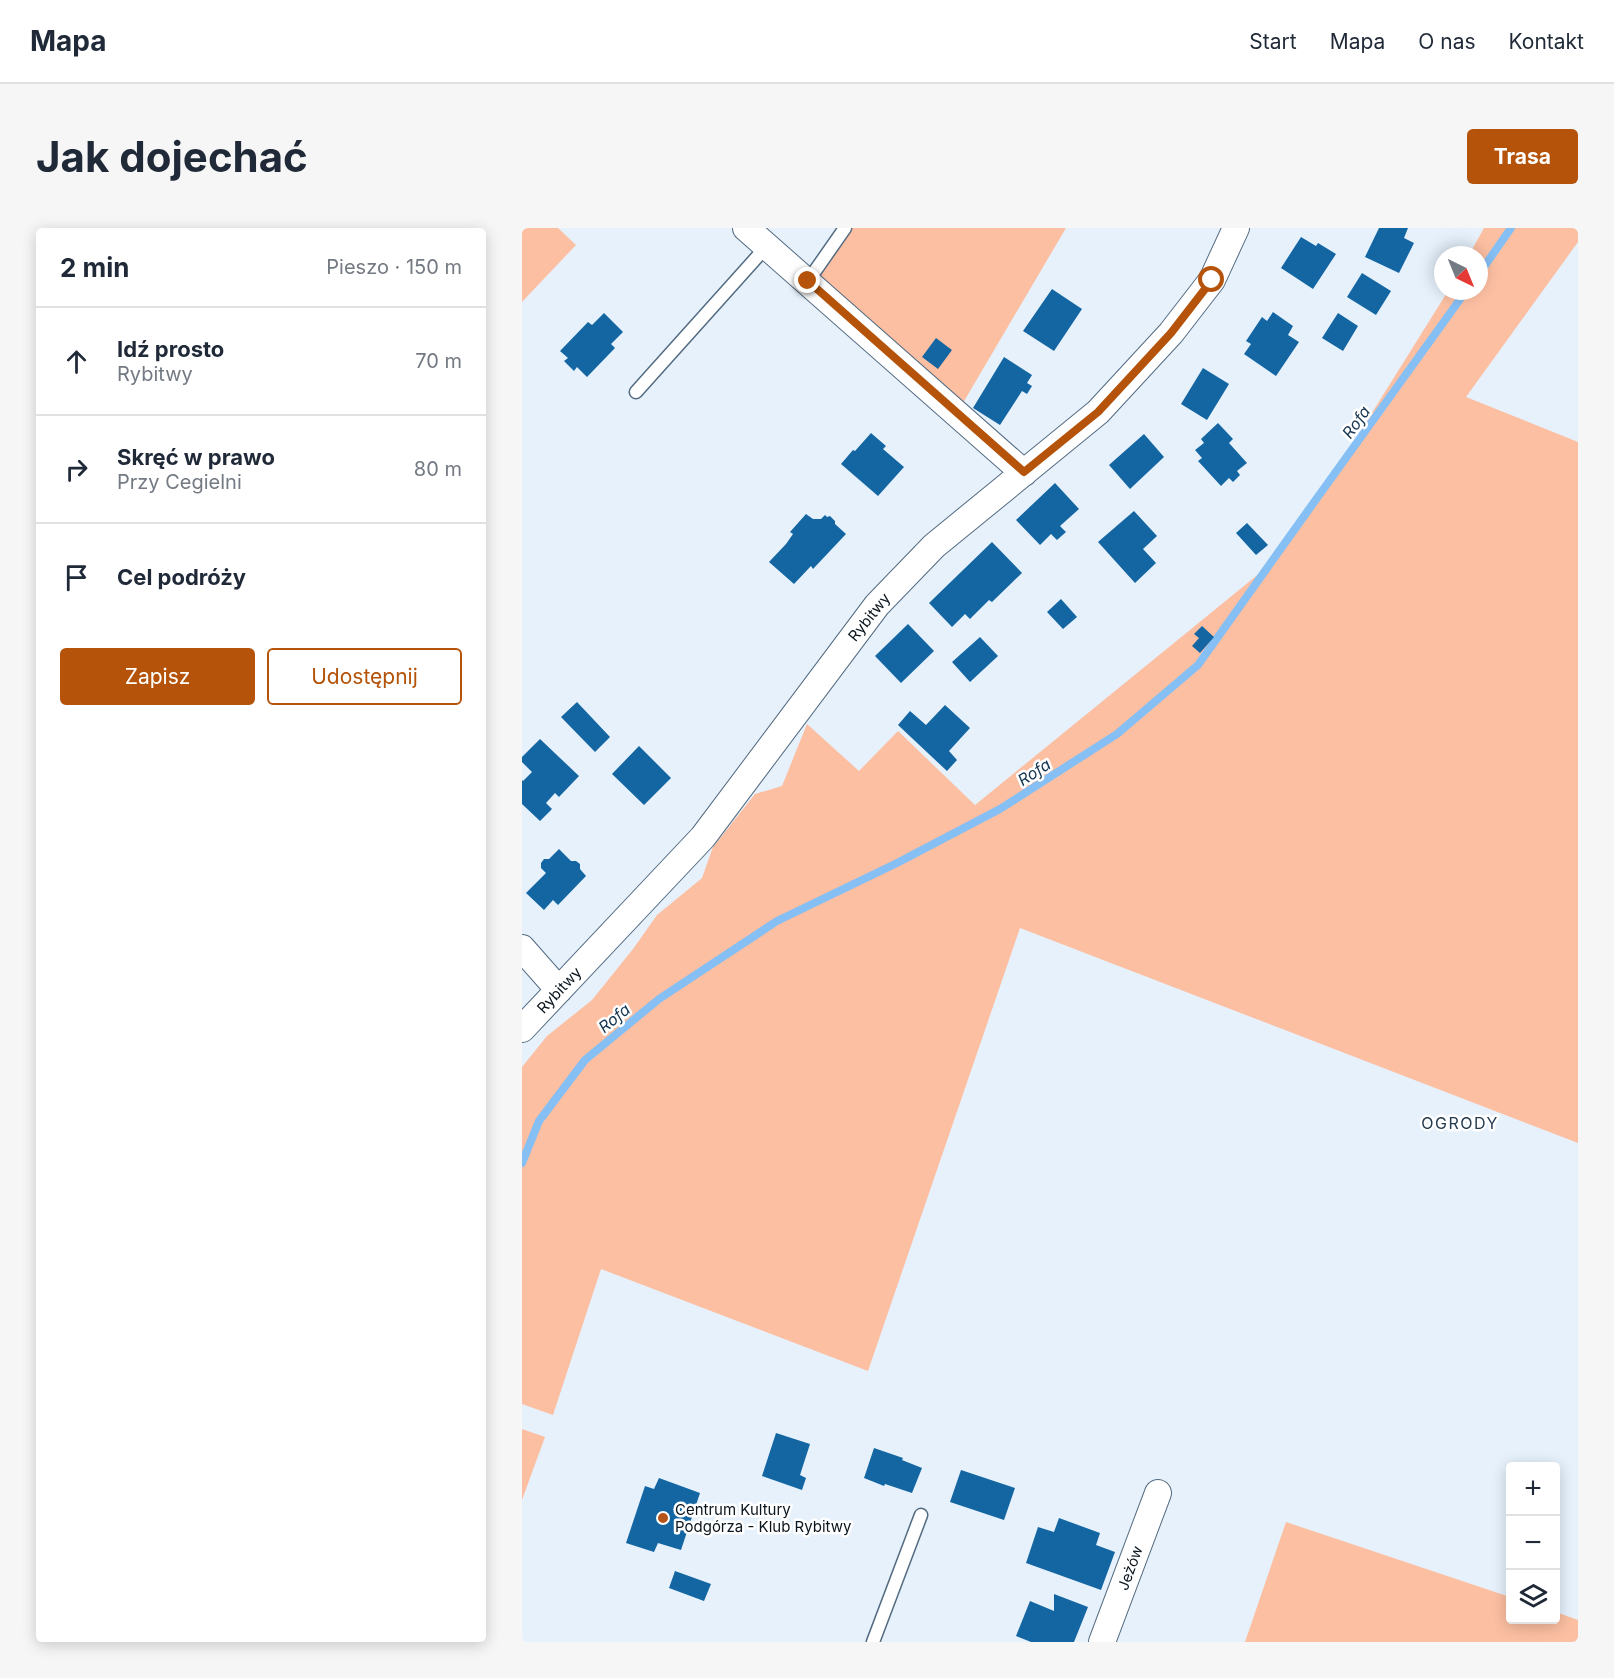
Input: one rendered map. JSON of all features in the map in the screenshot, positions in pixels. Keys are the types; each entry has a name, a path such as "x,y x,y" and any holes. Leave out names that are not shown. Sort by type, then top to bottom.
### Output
{"street":[{"path":"746,228 1024,472"},
{"name":"Rybitwy","path":"522,1029 703,837 876,605 934,546 1098,412 1171,333 1212,280 1236,228"},
{"path":"522,948 559,990"},
{"name":"Jeżów","path":"1102,1642 1158,1493"}],"lane":[{"path":"808,281 845,228"},
{"path":"636,392 767,246"},
{"path":"873,1642 921,1515"}],"shaded area":[{"path":"522,228 558,228 576,245 522,302"},
{"path":"850,228 1066,228 960,408 817,278"},
{"path":"1484,228 1578,228 1578,242 1466,397 1578,442 1578,1143 1020,928 868,1371 601,1269 553,1415 522,1404 522,1067 547,1036 592,1000 657,915 702,878 713,847 755,794 782,786 807,724 859,771 898,731 975,805 1266,568 1335,472 1442,300 1488,300 1488,246 1474,246"},
{"path":"522,1429 545,1437 522,1500"},
{"path":"1286,1522 1506,1596 1506,1624 1560,1624 1560,1613 1578,1620 1578,1642 1245,1642"}],"building":[{"path":"1379,228 1408,228 1404,238 1414,243 1399,273 1365,257"},
{"path":"1301,237 1316,246 1318,243 1336,254 1313,289 1281,268"},
{"path":"1362,273 1391,291 1376,315 1347,297"},
{"path":"1052,289 1082,309 1054,351 1023,331"},
{"path":"1273,312 1293,326 1288,335 1299,342 1276,376 1244,354 1251,344 1246,341 1262,317 1267,321"},
{"path":"604,313 623,332 611,344 615,348 587,377 577,367 574,371 564,361 568,358 560,351 588,322 592,325"},
{"path":"1338,313 1358,326 1343,351 1322,338"},
{"path":"936,338 952,350 938,369 922,357"},
{"path":"1004,357 1032,375 1027,383 1032,386 1027,394 1022,391 1000,425 973,408"},
{"path":"1203,368 1229,384 1207,420 1181,404"},
{"path":"1218,423 1233,439 1229,443 1247,463 1237,471 1240,475 1233,482 1229,478 1221,486 1198,461 1202,458 1195,450 1204,443 1201,439"},
{"path":"871,433 886,446 883,449 904,467 878,496 841,464"},
{"path":"1144,434 1164,457 1130,489 1109,465"},
{"path":"1055,483 1079,509 1060,526 1066,532 1057,540 1051,534 1040,545 1016,520"},
{"path":"1134,511 1157,536 1143,549 1156,563 1135,583 1098,542"},
{"path":"806,514 813,519 821,519 825,515 830,516 846,534 813,569 811,566 794,584 769,562 786,544 793,534 790,532"},
{"path":"1247,523 1268,545 1256,555 1236,533"},
{"path":"992,542 1022,573 992,602 989,600 970,619 965,614 952,627 929,603"},
{"path":"1061,599 1077,617 1063,629 1047,612"},
{"path":"908,624 934,651 901,683 875,656"},
{"path":"1202,626 1214,637 1200,653 1192,646 1199,638 1194,634"},
{"path":"980,637 998,656 970,682 952,662"},
{"path":"577,702 610,737 595,752 561,717"},
{"path":"945,705 970,728 949,751 957,760 947,771 898,725 910,711 926,725"},
{"path":"540,739 579,776 559,797 555,793 546,803 552,809 540,821 522,804 522,780 532,772 522,762 522,757"},
{"path":"639,746 671,778 644,805 612,774"},
{"path":"559,849 571,861 580,864 580,869 586,876 558,905 553,900 544,910 526,893 546,873 541,868 544,859 549,859"},
{"path":"776,1433 810,1444 800,1475 806,1478 802,1490 762,1476"},
{"path":"874,1448 903,1458 902,1460 922,1468 912,1493 864,1478"},
{"path":"961,1470 1015,1488 1004,1520 950,1502"},
{"name":"Centrum Kultury Podgórza - Klub Rybitwy","path":"659,1478 700,1493 681,1550 658,1543 654,1552 626,1543 645,1486 654,1489"},
{"path":"1059,1518 1100,1533 1096,1545 1115,1552 1101,1590 1026,1563 1038,1527 1054,1532"},
{"path":"675,1571 711,1584 704,1601 669,1588"},
{"path":"1054,1594 1088,1607 1074,1642 1031,1642 1016,1636 1030,1601 1054,1611"}],"waterway":[{"name":"Rofa","path":"1488,261 1511,228"},
{"name":"Rofa","path":"522,1163 539,1121 585,1060 659,999 777,921 897,863 1000,809 1117,734 1198,665 1460,300"}],"place":[{"name":"Centrum Kultury Podgórza - Klub Rybitwy","path":"663,1518"}],"district":[{"name":"OGRODY","path":"1460,1123"}],"route":[{"path":"808,281 1024,472 1098,412 1171,333 1212,280"}]}
